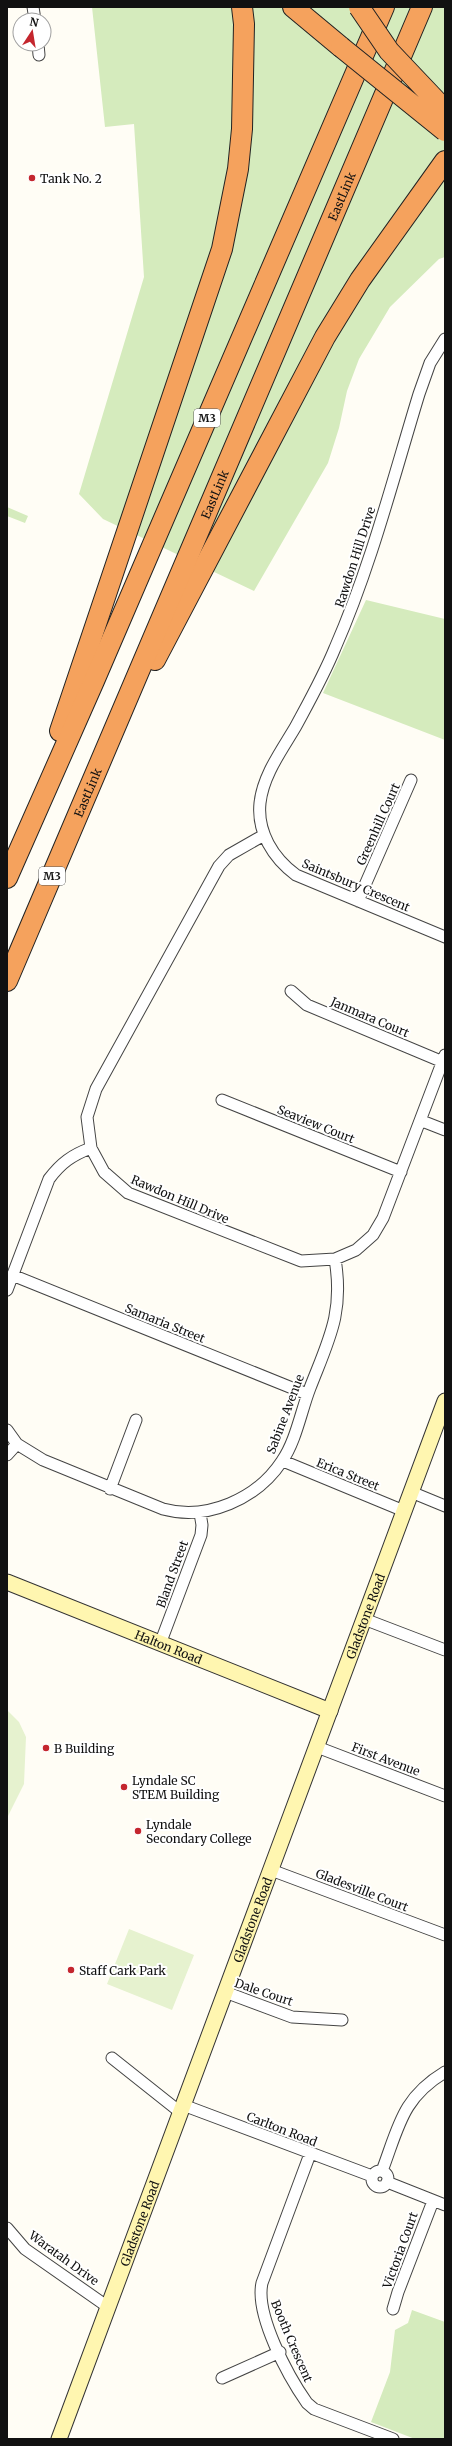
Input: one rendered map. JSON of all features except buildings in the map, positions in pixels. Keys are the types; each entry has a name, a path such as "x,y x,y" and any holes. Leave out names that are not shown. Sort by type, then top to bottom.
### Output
{"highway":[{"path":"29,828 84,658 222,249 238,170 242,129 244,24 242,7"},
{"path":"293,7 445,131"},
{"path":"359,7 393,56 445,110"},
{"name":"M3","path":"7,878 98,674 384,7"},
{"name":"EastLink","path":"7,981 175,583 422,7"},
{"path":"96,772 325,337 360,280 445,161"}],"main road":[{"name":"Gladstone Road","path":"59,2439 445,1401"},
{"name":"Halton Road","path":"7,1582 330,1711"}],"street":[{"name":"Rawdon Hill Drive","path":"261,821 260,802 268,776 317,688 360,589 419,394 430,363 445,339"},
{"name":"Greenhill Court","path":"358,901 411,780"},
{"name":"Saintsbury Crescent","path":"261,821 264,834 277,857 288,869 305,879 445,937"},
{"name":"Rawdon Hill Drive","path":"264,834 228,855 219,866 111,1061 88,1107 87,1126 91,1148 104,1172 128,1193 301,1261 335,1260 356,1250 373,1235 383,1218 400,1172 422,1121 444,1059"},
{"name":"Janmara Court","path":"291,991 307,1005 444,1059"},
{"name":"Seaview Court","path":"222,1100 400,1172"},
{"path":"422,1121 445,1130"},
{"path":"7,1290 49,1179 61,1164 72,1156 91,1148"},
{"name":"Sabine Avenue","path":"7,1430 17,1444 43,1460 110,1489 171,1511 200,1513 233,1503 260,1485 283,1461 337,1312 339,1286 335,1260"},
{"name":"Samaria Street","path":"12,1275 307,1394"},
{"path":"110,1489 136,1420"},
{"path":"7,1455 17,1444"},
{"name":"Erica Street","path":"283,1461 404,1510"},
{"path":"411,1492 445,1506"},
{"name":"Bland Street","path":"160,1644 201,1535 202,1525 200,1513"},
{"path":"364,1619 445,1650"},
{"name":"First Avenue","path":"317,1747 445,1796"},
{"name":"Gladesville Court","path":"270,1870 445,1935"},
{"name":"Dale Court","path":"225,1992 292,2016 342,2020"},
{"name":"Carlton Road","path":"112,2058 182,2108 372,2176"},
{"path":"382,2171 407,2106 425,2086 445,2072"},
{"name":"Booth Crescent","path":"310,2154 283,2224 260,2294 261,2306 280,2352 299,2392 311,2406 393,2439"},
{"path":"382,2171 387,2175 388,2182 382,2187 376,2186 372,2182 372,2176 376,2172 382,2171"},
{"path":"388,2182 445,2205"},
{"name":"Victoria Court","path":"394,2309 398,2292 433,2201"},
{"name":"Waratah Drive","path":"7,2228 26,2249 108,2307"},
{"path":"222,2378 280,2352"}],"green space":[{"path":"92,7 445,7 445,257 439,259 390,307 359,359 347,391 339,428 328,463 254,591 103,519 79,494 144,277 134,124 105,127"},
{"path":"7,507 28,516 25,523 7,516"},
{"path":"366,600 445,619 445,740 323,693"},
{"path":"7,1710 19,1722 26,1737 24,1784 7,1818"},
{"path":"129,1929 194,1955 172,2010 107,1984"},
{"path":"412,2310 445,2322 445,2439 415,2439 371,2422 390,2372 395,2330 408,2323"}],"place":[{"name":"Tank No. 2","path":"32,178"},
{"name":"B Building","path":"46,1748"},
{"name":"Lyndale SC STEM Building","path":"124,1787"},
{"name":"Lyndale Secondary College","path":"138,1831"},
{"name":"Staff Cark Park","path":"71,1970"}]}
